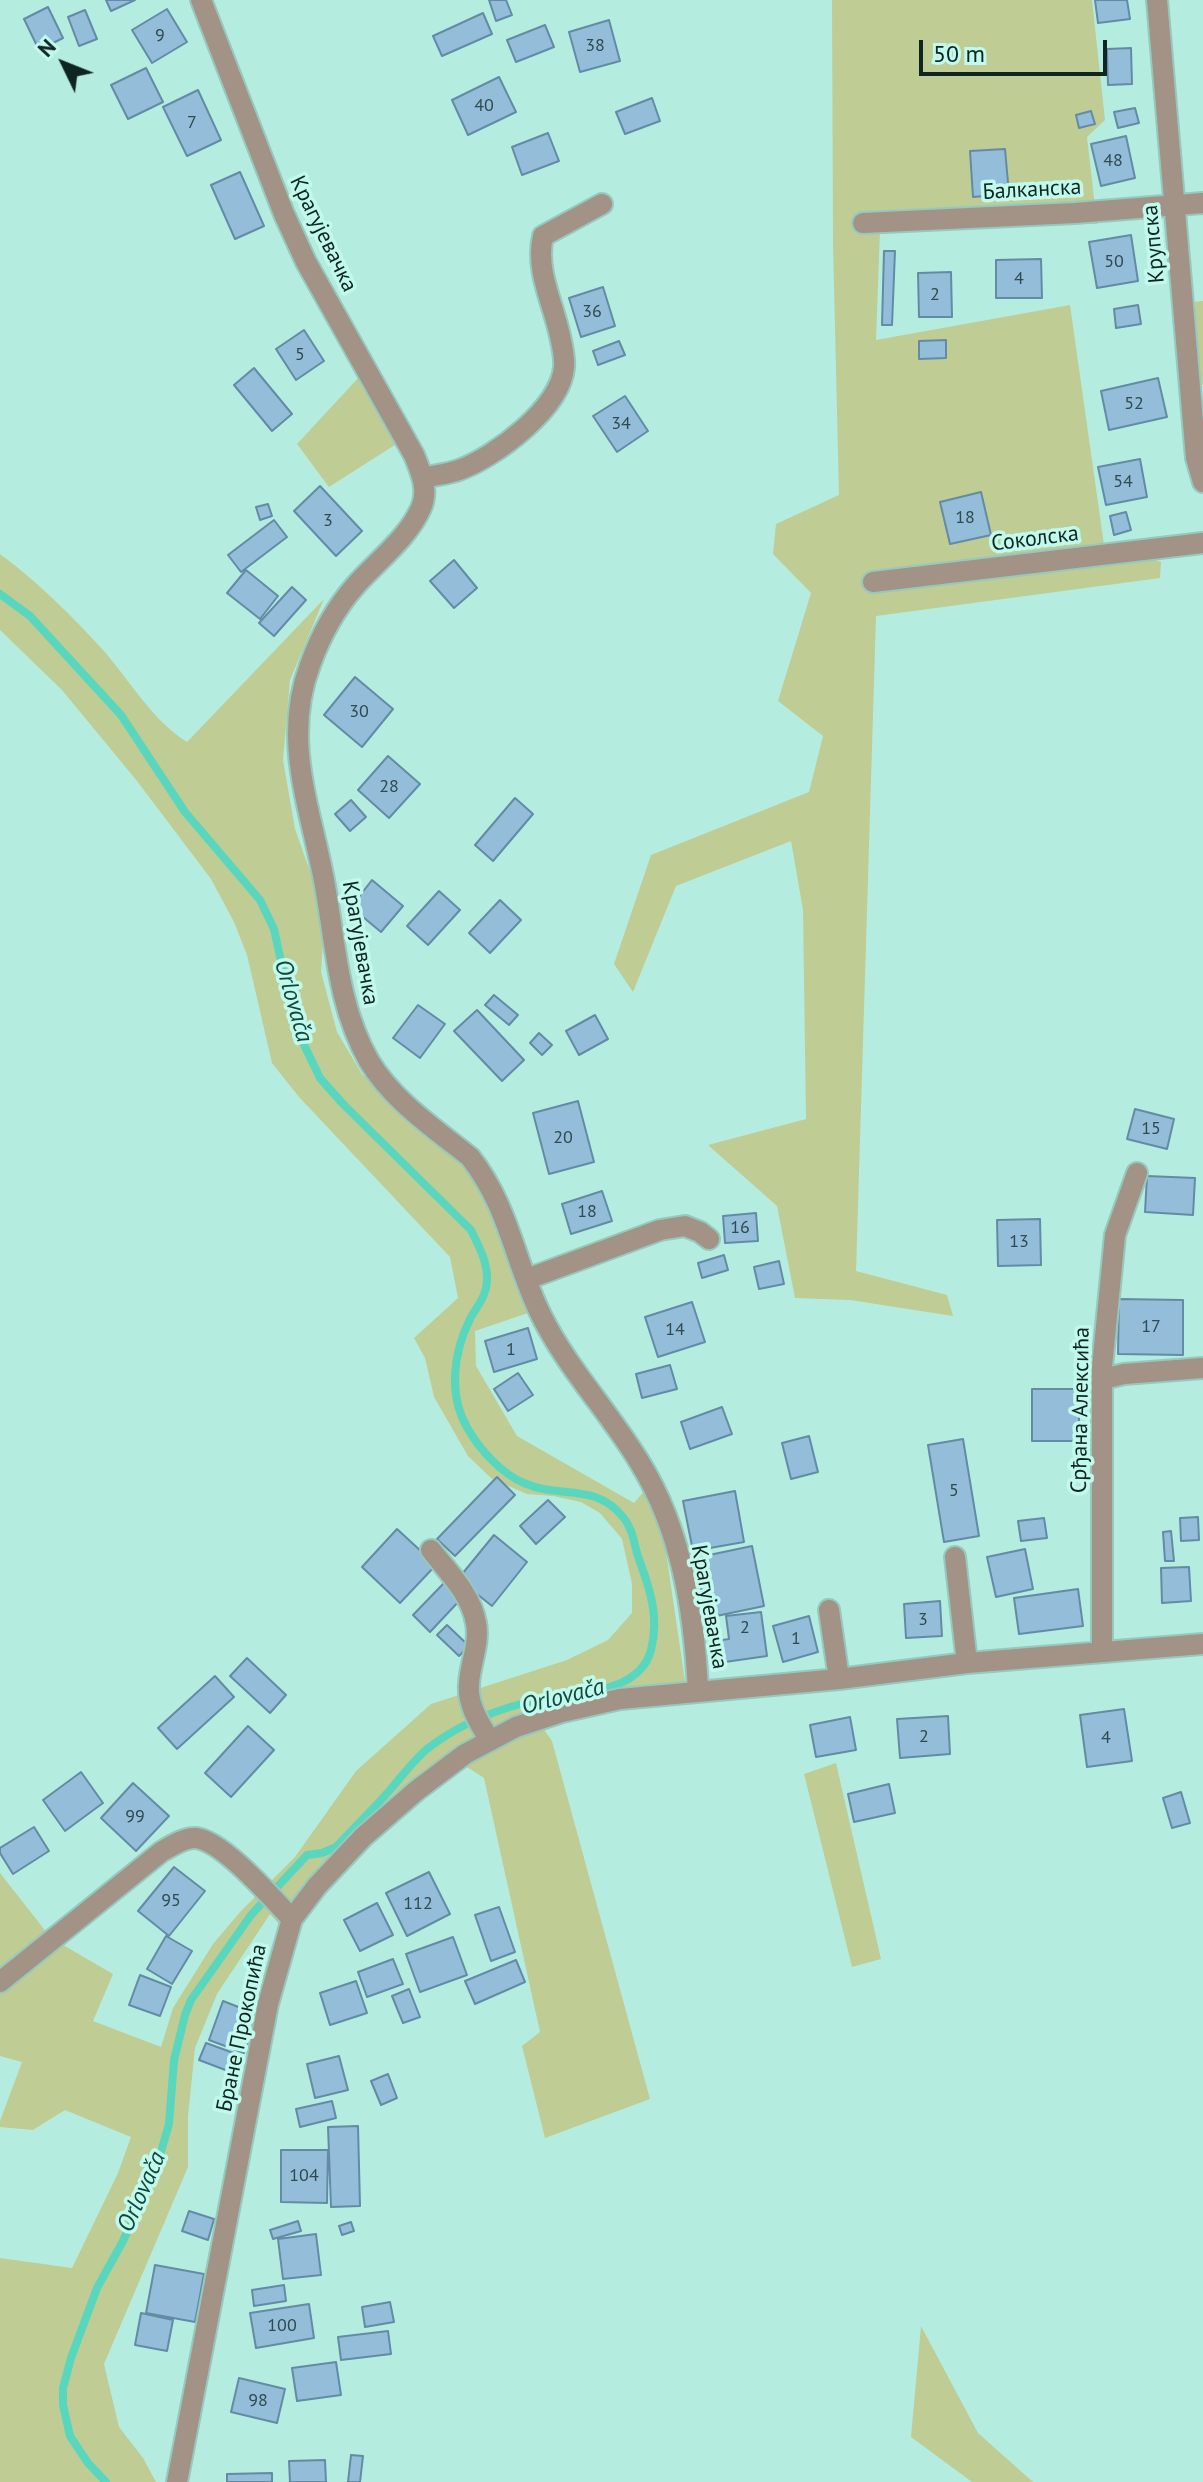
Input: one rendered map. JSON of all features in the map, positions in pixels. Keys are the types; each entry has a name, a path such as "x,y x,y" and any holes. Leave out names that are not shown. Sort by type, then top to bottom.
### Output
{"street":[{"name":"Крагујевачка","path":"201,0 284,214 306,262 414,455 423,478 425,493 422,507 353,589 320,640 301,699 300,771 311,833 323,876 342,995 353,1030 382,1081 470,1157 480,1170 508,1224 543,1320 641,1463 662,1504 685,1580 698,1690"},
{"name":"Крупска","path":"1157,0 1196,458 1203,482"},
{"name":"Балканска","path":"863,223 1203,203"},
{"path":"423,478 459,470 488,454 517,434 547,407 565,367 561,338 540,266 539,250 543,236 602,204"},
{"name":"Соколска","path":"873,582 1203,543"},
{"name":"Срђана Алексића","path":"1102,1652 1103,1379 1115,1235 1137,1173"},
{"path":"527,1279 660,1230 685,1226 709,1239"},
{"path":"1103,1379 1124,1374 1203,1368"},
{"path":"431,1550 462,1588 476,1622 477,1640 469,1699 485,1732"},
{"path":"955,1557 967,1663"},
{"path":"829,1610 839,1679"},
{"path":"698,1690 839,1679 967,1663 1203,1644"},
{"name":"Бране Прокопића","path":"177,2482 268,2004 292,1919 317,1886 363,1837 465,1754 485,1732 516,1727 562,1712 620,1699 698,1690"},
{"path":"0,1982 161,1852 195,1838 210,1843 247,1873 292,1919"}],"green space":[{"path":"832,0 1092,0 1105,120 1087,137 1097,224 1011,221 880,230 876,340 1070,305 1104,545 1161,562 1160,578 876,616 856,1271 947,1295 953,1316 850,1300 795,1298 777,1206 708,1145 806,1119 803,910 791,841 676,886 633,992 614,964 651,855 809,792 823,736 778,701 811,593 773,554 776,524 839,495 833,244"},
{"path":"1203,301 1203,385 1202,385 1192,302"},
{"path":"360,376 398,443 329,487 297,444"},
{"path":"0,554 67,612 104,651 163,723 187,742 324,599 290,680 283,760 295,829 315,885 324,926 321,972 337,1032 362,1074 470,1171 494,1207 531,1312 475,1331 476,1366 517,1436 634,1503 645,1490 662,1525 687,1695 538,1721 552,1741 650,2099 545,2138 522,2046 540,2032 484,1778 456,1760 411,1792 287,1933 270,1914 217,1994 195,2048 188,2116 188,2167 104,2364 119,2427 143,2458 156,2482 0,2482 0,2258 72,2268 118,2173 131,2137 65,2110 33,2130 0,2127 22,2062 0,2056 0,1873 51,1938 113,1974 93,2021 161,2047 173,2008 213,1944 295,1857 356,1771 431,1704 567,1660 608,1640 632,1613 632,1584 622,1539 600,1513 581,1502 527,1494 492,1479 468,1456 434,1397 425,1358 414,1338 458,1298 450,1257 299,1097 272,1063 247,955 211,879 137,781 62,690 0,630"},
{"path":"836,1763 881,1959 852,1967 804,1774"},
{"path":"921,2326 978,2433 1033,2482 972,2482 911,2437"}],"building":[{"path":"106,0 135,0 111,11"},
{"path":"489,0 506,0 512,15 496,21"},
{"path":"1095,0 1127,0 1130,19 1098,23"},
{"path":"48,7 63,38 39,50 24,19"},
{"path":"167,9 187,42 152,63 132,30"},
{"path":"85,10 97,39 79,46 68,17"},
{"path":"483,13 492,34 442,56 433,36"},
{"path":"609,20 620,61 580,72 569,32"},
{"path":"545,25 554,47 516,62 507,40"},
{"path":"1131,48 1132,84 1108,85 1107,49"},
{"path":"146,68 163,102 128,119 111,85"},
{"path":"499,77 516,112 468,135 452,100"},
{"path":"198,90 221,140 187,156 163,107"},
{"path":"652,98 660,121 625,134 616,112"},
{"path":"1135,108 1139,123 1118,128 1114,112"},
{"path":"1091,111 1095,124 1079,128 1076,115"},
{"path":"548,133 559,161 522,175 512,147"},
{"path":"1126,136 1135,178 1101,186 1091,144"},
{"path":"1005,149 1009,194 973,197 970,151"},
{"path":"240,172 264,226 235,239 211,185"},
{"path":"1131,235 1138,281 1097,288 1089,242"},
{"path":"884,251 895,251 892,325 882,325"},
{"path":"1041,259 1042,298 996,298 996,260"},
{"path":"951,272 952,317 919,317 918,273"},
{"path":"603,287 615,326 581,337 569,298"},
{"path":"1138,305 1141,324 1116,328 1114,309"},
{"path":"304,330 324,361 296,380 276,349"},
{"path":"946,340 946,358 919,359 919,341"},
{"path":"619,341 625,355 598,365 593,351"},
{"path":"254,368 292,414 272,431 234,385"},
{"path":"1158,378 1167,417 1109,430 1101,391"},
{"path":"625,396 648,431 617,452 593,416"},
{"path":"1140,459 1147,497 1106,505 1098,467"},
{"path":"320,486 362,531 336,556 294,511"},
{"path":"981,492 991,535 950,544 940,502"},
{"path":"268,504 272,516 260,520 256,507"},
{"path":"1126,512 1131,530 1114,535 1110,516"},
{"path":"274,520 287,537 241,572 228,555"},
{"path":"454,560 477,588 454,608 430,581"},
{"path":"246,570 278,596 260,619 227,593"},
{"path":"292,587 306,600 274,636 259,623"},
{"path":"355,677 393,709 362,747 324,715"},
{"path":"388,756 420,784 389,818 358,790"},
{"path":"515,798 533,814 493,861 475,845"},
{"path":"351,800 366,817 350,831 335,814"},
{"path":"372,880 403,906 381,932 351,907"},
{"path":"439,891 460,910 428,945 407,926"},
{"path":"500,900 521,920 490,953 469,933"},
{"path":"494,995 518,1015 509,1025 485,1005"},
{"path":"418,1005 445,1024 420,1058 393,1038"},
{"path":"477,1010 524,1060 502,1081 454,1031"},
{"path":"595,1015 608,1039 579,1055 566,1031"},
{"path":"539,1033 552,1045 542,1055 530,1043"},
{"path":"578,1101 594,1162 549,1174 533,1113"},
{"path":"1135,1109 1174,1119 1167,1149 1127,1139"},
{"path":"1147,1176 1195,1178 1193,1215 1145,1212"},
{"path":"602,1191 612,1221 571,1234 562,1204"},
{"path":"756,1213 758,1241 725,1243 723,1216"},
{"path":"1040,1219 1041,1265 998,1266 997,1220"},
{"path":"724,1255 728,1270 702,1278 698,1263"},
{"path":"779,1261 784,1284 759,1289 754,1267"},
{"path":"1119,1299 1183,1300 1183,1355 1118,1354"},
{"path":"692,1302 705,1342 658,1357 645,1317"},
{"path":"528,1328 537,1359 494,1372 485,1341"},
{"path":"670,1365 677,1389 642,1398 636,1374"},
{"path":"518,1373 533,1395 508,1411 494,1389"},
{"path":"1032,1389 1079,1389 1079,1441 1032,1441"},
{"path":"722,1407 732,1434 690,1449 681,1422"},
{"path":"809,1436 818,1472 791,1479 782,1443"},
{"path":"963,1439 979,1536 944,1542 928,1445"},
{"path":"497,1477 515,1495 455,1556 437,1539"},
{"path":"735,1491 744,1542 693,1551 683,1501"},
{"path":"548,1500 565,1517 536,1544 520,1526"},
{"path":"1198,1517 1199,1540 1181,1541 1180,1518"},
{"path":"1044,1518 1047,1538 1021,1541 1018,1521"},
{"path":"397,1529 436,1565 400,1603 362,1567"},
{"path":"1171,1531 1174,1561 1165,1561 1163,1532"},
{"path":"494,1535 527,1562 492,1606 458,1579"},
{"path":"752,1546 764,1606 707,1618 695,1558"},
{"path":"1025,1549 1033,1589 996,1597 987,1557"},
{"path":"1189,1567 1191,1601 1162,1603 1161,1568"},
{"path":"444,1583 461,1599 430,1632 413,1615"},
{"path":"1078,1589 1083,1626 1019,1634 1014,1598"},
{"path":"940,1601 942,1636 906,1638 904,1604"},
{"path":"761,1612 767,1656 718,1663 715,1641 729,1639 726,1616"},
{"path":"809,1616 818,1652 783,1662 773,1626"},
{"path":"447,1625 469,1646 459,1656 437,1635"},
{"path":"247,1658 286,1695 270,1713 230,1676"},
{"path":"215,1676 234,1697 177,1749 158,1728"},
{"path":"1124,1709 1132,1761 1087,1767 1080,1715"},
{"path":"948,1716 950,1754 900,1758 897,1719"},
{"path":"850,1717 856,1750 816,1757 810,1725"},
{"path":"248,1726 274,1750 231,1797 205,1773"},
{"path":"81,1772 103,1803 65,1831 43,1800"},
{"path":"133,1783 169,1816 136,1851 101,1818"},
{"path":"889,1784 895,1813 854,1822 848,1794"},
{"path":"1181,1792 1190,1823 1172,1828 1163,1798"},
{"path":"34,1827 49,1851 13,1874 0,1848"},
{"path":"174,1867 205,1891 169,1936 138,1911"},
{"path":"429,1872 450,1914 407,1936 386,1893"},
{"path":"377,1903 393,1935 360,1951 344,1920"},
{"path":"499,1907 515,1952 491,1961 475,1915"},
{"path":"166,1936 192,1951 172,1984 147,1969"},
{"path":"453,1937 467,1975 420,1992 406,1954"},
{"path":"393,1959 403,1984 367,1997 358,1972"},
{"path":"516,1960 525,1982 475,2004 465,1981"},
{"path":"140,1975 171,1987 160,2016 129,2005"},
{"path":"356,1981 367,2013 330,2025 320,1993"},
{"path":"409,1989 420,2017 403,2023 392,1996"},
{"path":"223,2001 259,2015 244,2053 209,2040"},
{"path":"206,2043 242,2056 236,2074 199,2060"},
{"path":"339,2056 348,2090 315,2098 307,2064"},
{"path":"388,2074 397,2098 381,2105 371,2081"},
{"path":"332,2101 336,2118 300,2127 296,2109"},
{"path":"358,2126 360,2206 331,2207 328,2127"},
{"path":"281,2150 328,2150 327,2203 281,2202"},
{"path":"189,2211 214,2219 208,2240 182,2231"},
{"path":"298,2221 301,2231 273,2239 270,2230"},
{"path":"351,2222 354,2231 342,2235 339,2226"},
{"path":"316,2234 321,2275 283,2279 278,2239"},
{"path":"155,2265 204,2274 195,2322 146,2313"},
{"path":"284,2285 286,2301 254,2306 252,2290"},
{"path":"390,2302 394,2322 365,2327 362,2307"},
{"path":"309,2304 314,2338 256,2348 250,2313"},
{"path":"141,2313 173,2320 167,2351 135,2345"},
{"path":"388,2331 391,2354 341,2360 338,2337"},
{"path":"336,2362 341,2395 297,2401 292,2368"},
{"path":"239,2378 285,2389 277,2423 231,2412"},
{"path":"351,2455 363,2456 360,2482 348,2482"},
{"path":"325,2460 326,2482 290,2482 289,2461"},
{"path":"272,2473 272,2482 227,2482 227,2474"}],"waterway":[{"name":"Orlovača","path":"0,594 30,616 121,715 185,812 260,900 274,929 295,1026 320,1078 471,1230 480,1248 487,1281 483,1297 464,1332 457,1360 455,1389 457,1403 473,1437 492,1460 524,1483 537,1488 589,1495 612,1506 627,1522 632,1533 654,1616 651,1650 644,1666 631,1677 597,1691 524,1703 498,1711 461,1727 427,1749 336,1847 307,1855 251,1915 191,2000 174,2060 169,2124 156,2169 123,2241 97,2288 63,2388 63,2405 70,2436 88,2463 106,2482"}]}
